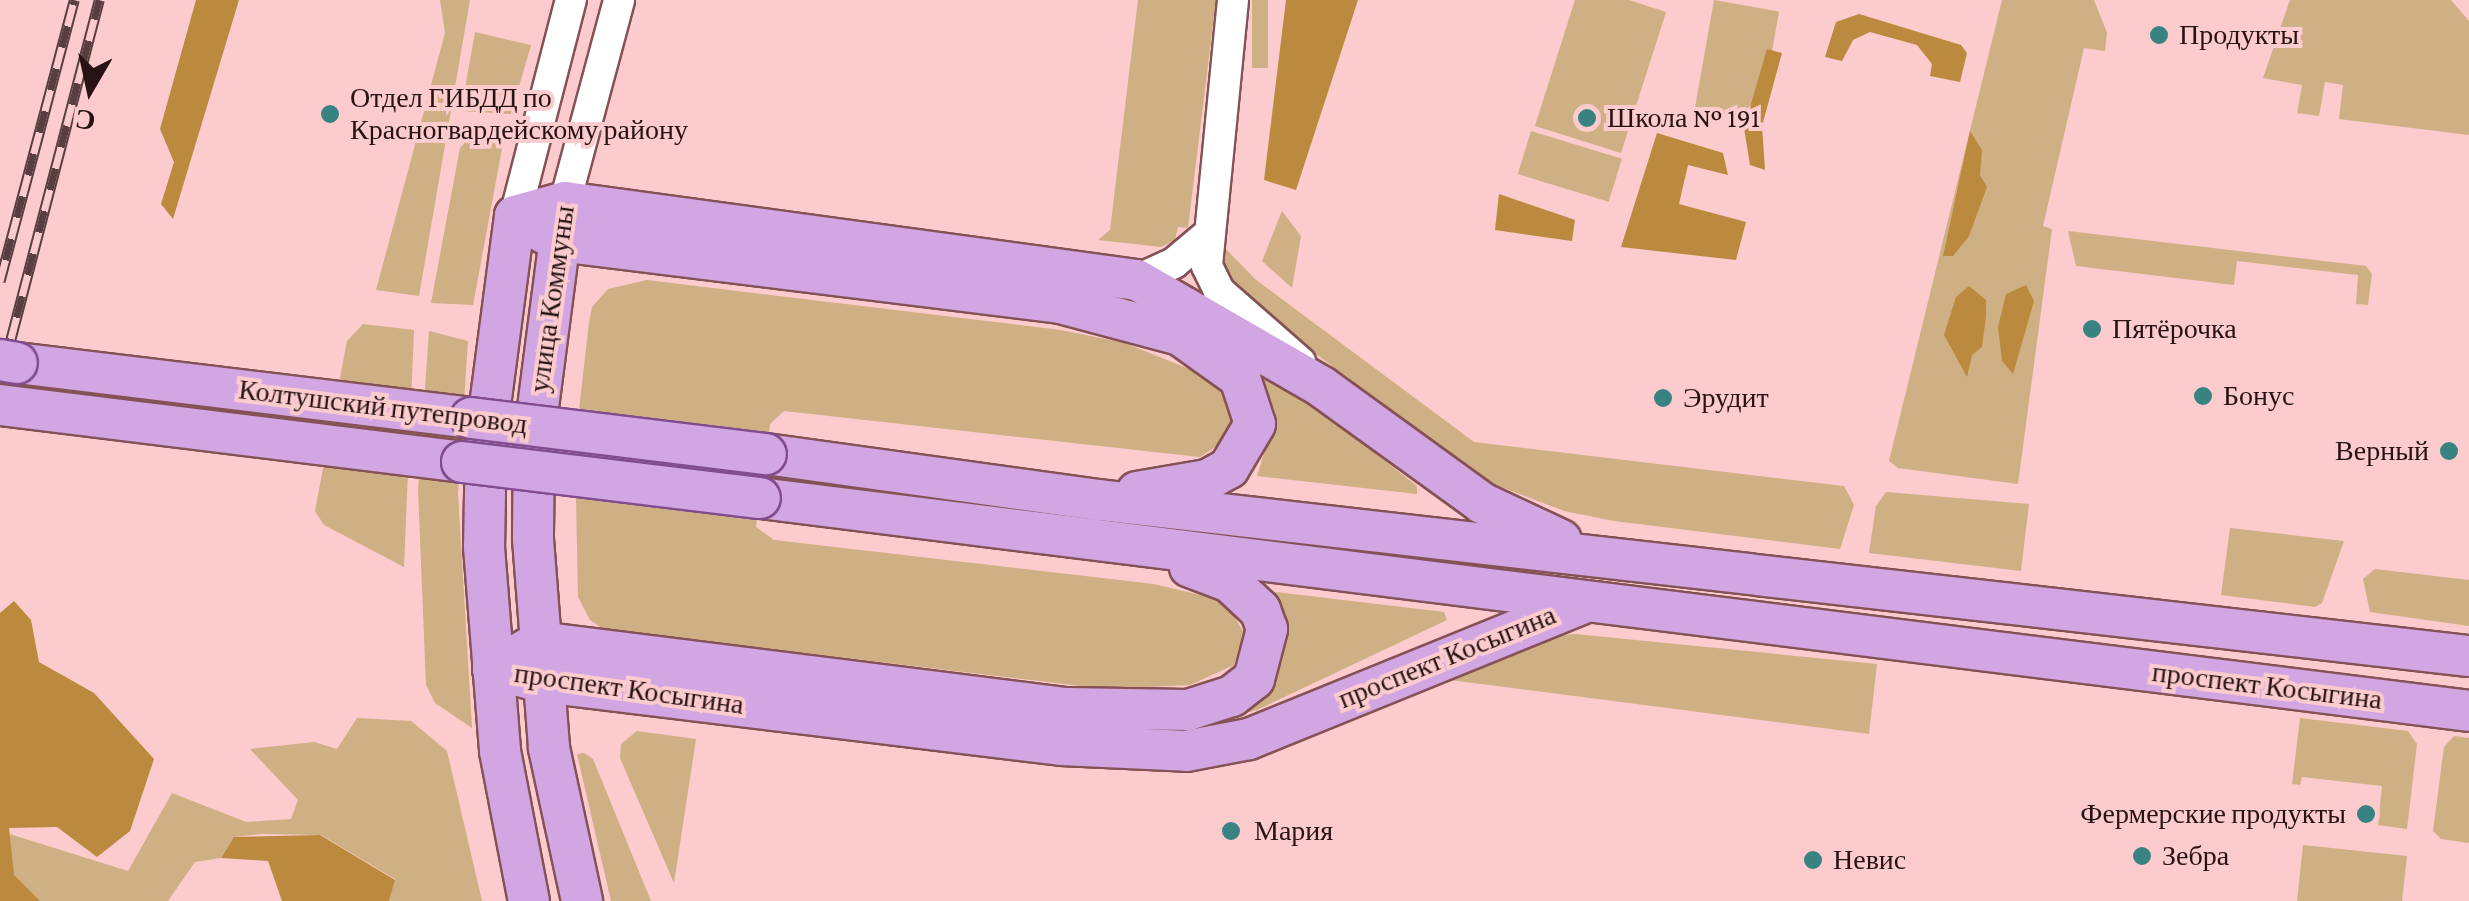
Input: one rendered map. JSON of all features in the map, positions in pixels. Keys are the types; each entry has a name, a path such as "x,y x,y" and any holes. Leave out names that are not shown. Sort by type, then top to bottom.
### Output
{"main road":[{"name":"проспект Косыгина","path":"515,216 565,202 1137,280 1322,387 1482,503 1592,554"},
{"name":"улица Коммуны","path":"565,202 534,439 542,682 551,760 582,901"},
{"name":"проспект Косыгина","path":"515,216 558,241 1060,303 1180,336 1240,378 1254,424 1230,468 1207,480 1099,500"},
{"name":"улица Коммуны","path":"515,216 486,436 484,546 511,828 528,901"},
{"name":"Колтушский путепровод","path":"8,361 766,454"},
{"name":"Колтушский путепровод","path":"2,405 760,498"},
{"name":"проспект Косыгина","path":"766,454 1099,500 2469,656"},
{"name":"проспект Косыгина","path":"760,498 1094,544 2469,711"},
{"name":"проспект Косыгина","path":"494,669 539,642 1128,712 1188,710 1232,696 1254,680 1267,629 1260,610 1230,582 1094,544"},
{"name":"проспект Косыгина","path":"494,669 542,682 1100,749 1186,751 1249,739 1588,602"}],"street":[{"name":"улица Коммуны","path":"515,216 571,0"},
{"name":"улица Коммуны","path":"565,202 618,0"},
{"path":"1233,0 1206,237 1207,266 1219,290 1291,351 1322,387"},
{"path":"1137,280 1174,263 1206,237"}],"shaded area":[{"path":"196,0 239,0 173,219 161,204 174,162 160,129"},
{"path":"440,0 470,0 419,296 376,290 445,33"},
{"path":"1138,0 1216,0 1188,228 1178,227 1175,240 1161,247 1098,240 1110,230"},
{"path":"1252,0 1268,0 1268,68 1252,68"},
{"path":"1286,0 1358,0 1296,190 1264,180"},
{"path":"1575,0 1629,0 1666,12 1621,153 1535,126"},
{"path":"1714,0 1779,11 1759,124 1694,112"},
{"path":"2002,0 2094,0 2107,33 2105,51 2084,48 2043,226 2052,229 2018,484 1898,468 1889,461"},
{"path":"2290,0 2451,0 2469,21 2469,135 2339,119 2343,85 2325,82 2319,116 2297,113 2302,85 2263,78"},
{"path":"1859,14 1961,45 1967,53 1960,82 1930,76 1932,64 1917,45 1870,32 1853,40 1842,61 1825,57 1836,22"},
{"path":"475,32 531,45 511,114 461,111"},
{"path":"1767,49 1782,53 1762,126 1765,170 1750,165 1744,128"},
{"path":"1531,131 1622,159 1609,202 1518,174"},
{"path":"1970,131 1982,150 1980,175 1987,187 1969,236 1953,256 1943,256"},
{"path":"1657,133 1723,153 1728,175 1688,165 1679,204 1746,222 1736,260 1621,247"},
{"path":"472,135 504,138 473,305 431,303 460,148"},
{"path":"1499,194 1575,220 1572,241 1495,230"},
{"path":"1282,211 1301,236 1292,288 1262,261"},
{"path":"2068,231 2366,266 2372,274 2368,305 2356,304 2358,275 2237,261 2234,285 2076,266"},
{"path":"1223,246 1255,279 1474,442 1844,486 1854,505 1840,549 1614,521 1564,511 1483,480 1243,299 1225,273"},
{"path":"647,280 1061,330 1125,343 1209,377 1222,389 1233,421 1229,438 1200,457 784,411 770,424 756,527 774,540 1154,584 1213,598 1230,609 1244,633 1234,665 1190,685 1105,689 603,629 590,620 578,597 575,445 589,322 592,307 608,289"},
{"path":"2026,285 2034,301 2013,374 2002,361 1998,327 2006,294"},
{"path":"1969,286 1986,300 1986,316 1982,347 1972,355 1967,377 1944,335 1956,297"},
{"path":"363,324 414,330 404,567 324,525 315,511 347,341"},
{"path":"429,331 468,341 458,493 472,728 435,703 426,685 418,489"},
{"path":"1268,370 1417,486 1417,494 1257,476 1271,431 1260,374"},
{"path":"1886,492 2029,504 2021,571 1869,553 1876,506"},
{"path":"2230,528 2344,541 2322,603 2315,607 2221,595"},
{"path":"2375,569 2469,580 2469,626 2370,612 2363,579"},
{"path":"1276,592 1444,612 1447,620 1257,710 1207,723 1231,710"},
{"path":"14,601 31,620 39,662 94,693 154,759 130,831 97,857 57,827 9,828 14,875 40,901 0,901 0,613"},
{"path":"1575,634 1877,664 1869,734 1435,678 1258,753 1185,773 1184,765 1533,638"},
{"path":"357,718 411,721 447,751 482,901 389,901 395,879 321,835 261,834 234,837 221,858 195,862 168,901 0,901 0,831 128,871 172,793 246,822 291,819 298,800 250,749 314,742 337,749"},
{"path":"2300,718 2408,731 2417,744 2407,829 2378,825 2382,786 2302,777 2300,785 2292,784"},
{"path":"637,731 696,739 674,883 620,758 621,744"},
{"path":"2454,736 2469,738 2469,843 2441,839 2433,831 2444,747"},
{"path":"584,753 593,759 651,901 611,901 577,754"},
{"path":"320,835 395,880 389,901 282,901 268,861 221,858 234,837"},
{"path":"2303,845 2407,856 2402,901 2297,901"}],"railway":[{"path":"0,281 74,0"},
{"path":"0,381 99,0"}],"place":[{"name":"Продукты","path":"2159,35"},
{"name":"Отдел ГИБДД по Красногвардейскому району","path":"330,114"},
{"name":"Школа № 191","path":"1587,118"},
{"name":"Пятёрочка","path":"2092,329"},
{"name":"Бонус","path":"2203,396"},
{"name":"Эрудит","path":"1663,398"},
{"name":"Верный","path":"2449,451"},
{"name":"Фермерские продукты","path":"2366,814"},
{"name":"Мария","path":"1231,831"},
{"name":"Зебра","path":"2142,856"},
{"name":"Невис","path":"1813,860"}]}
